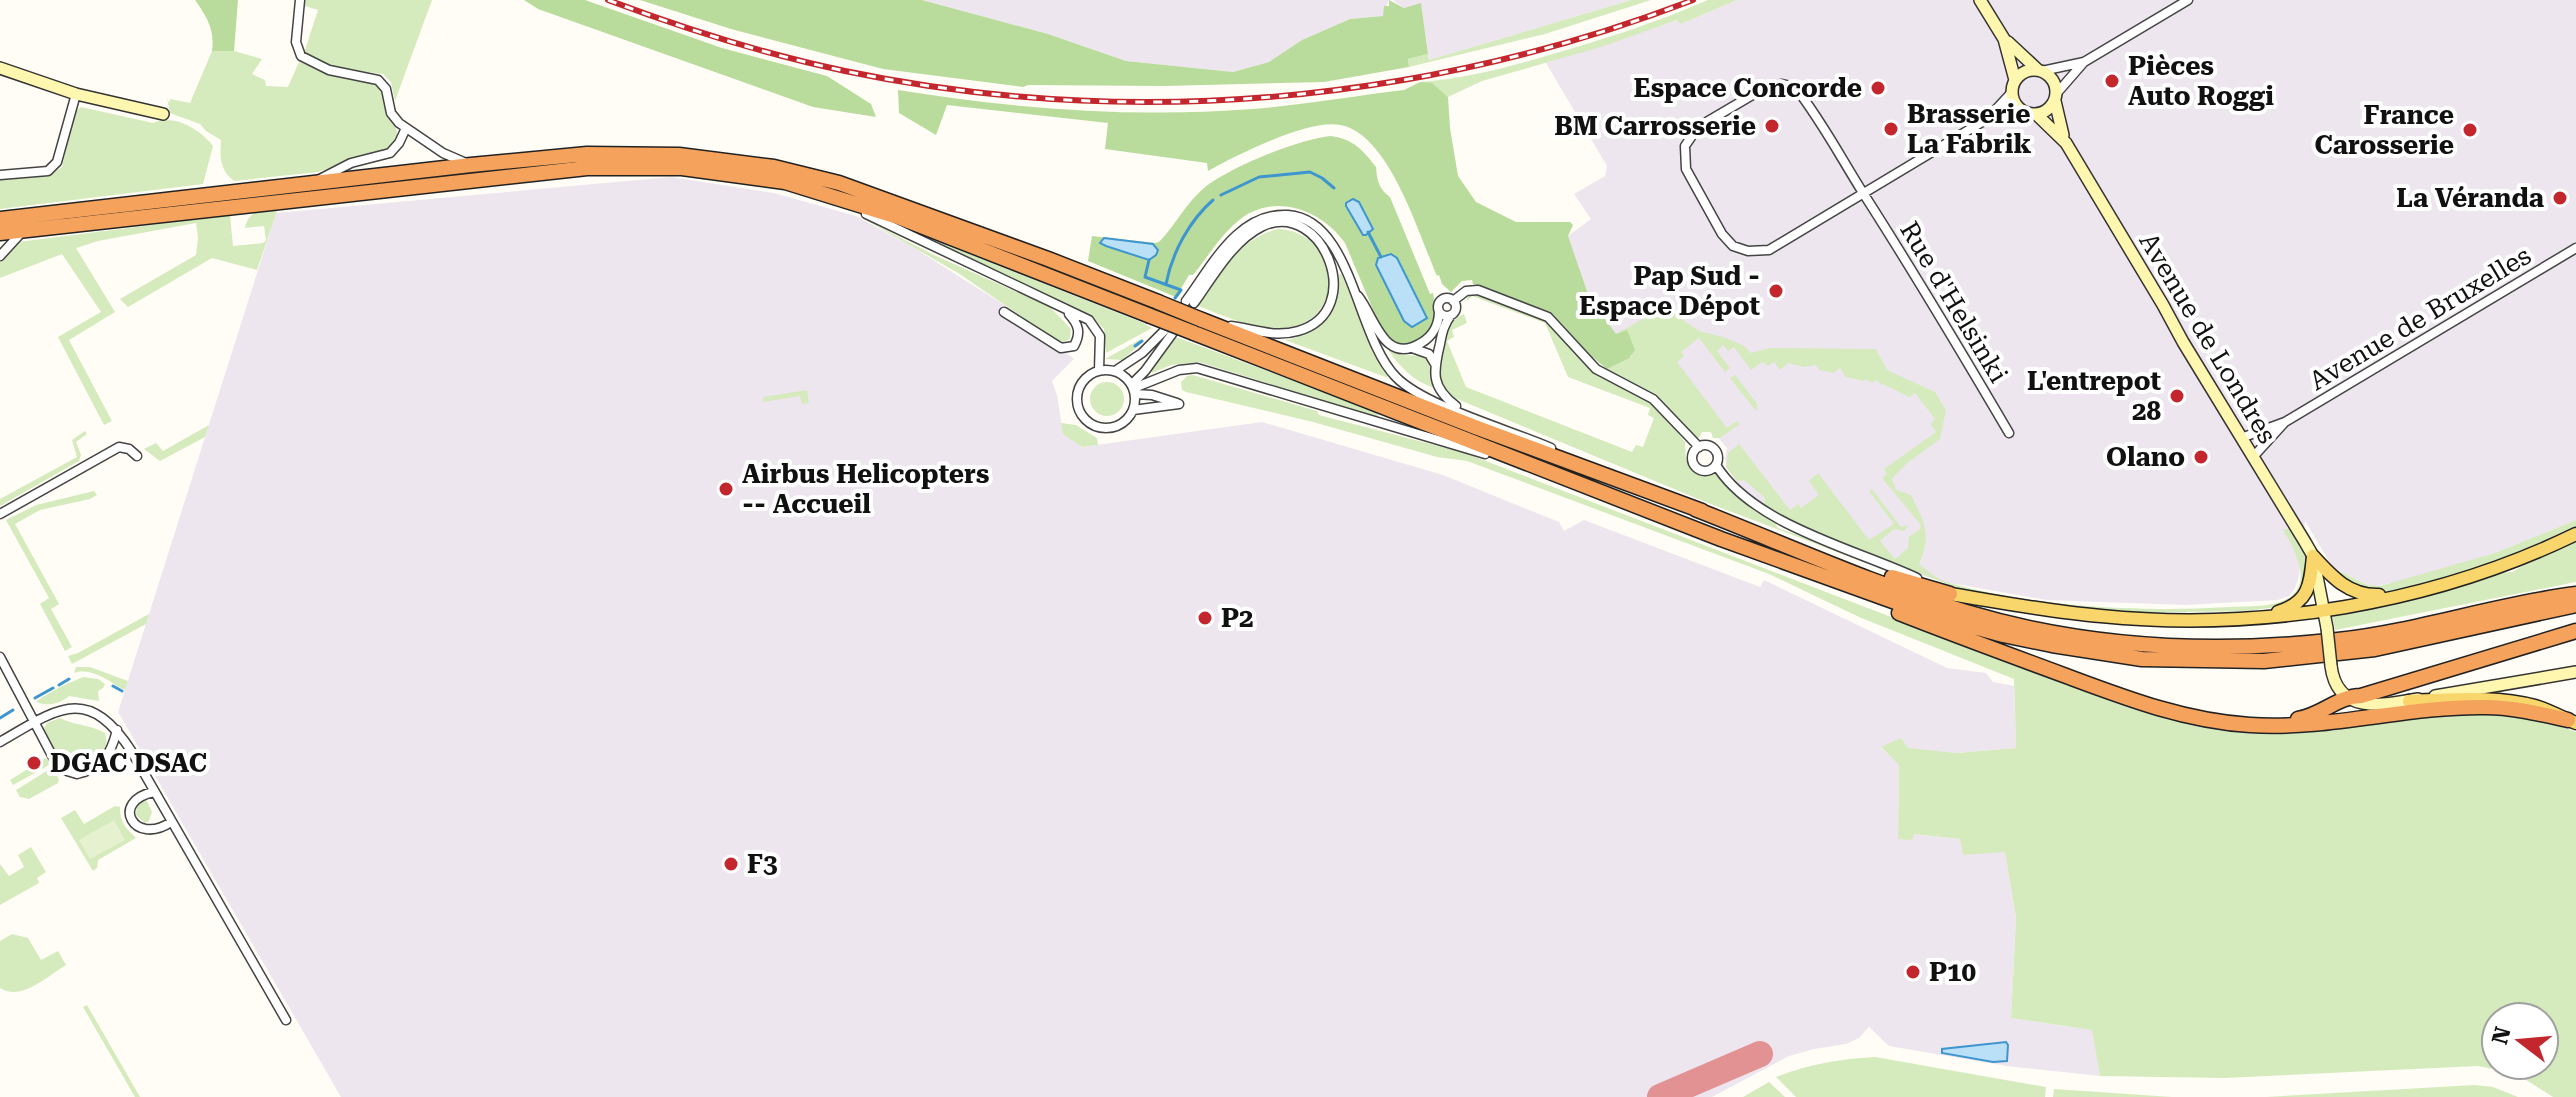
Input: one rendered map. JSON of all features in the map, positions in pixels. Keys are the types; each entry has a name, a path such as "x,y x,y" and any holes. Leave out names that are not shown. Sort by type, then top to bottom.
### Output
{"highway":[{"path":"0,219 587,154 690,156 774,167 824,179 901,204 1158,302 1202,326 1880,606 2148,706 2209,720 2266,726 2318,725 2484,707 2526,711 2572,721"},
{"path":"0,233 587,168 682,168 741,174 815,190 898,217 1148,315 1202,326 1695,509 1894,578 1950,594"},
{"path":"1695,509 1937,603 2006,622 2098,639 2173,647 2269,646 2327,635 2372,636 2576,594"},
{"path":"1721,539 1968,626 2052,645 2142,659 2264,661 2375,649 2576,605"},
{"path":"2432,624 2576,586"},
{"path":"2266,726 2316,715 2345,696 2361,696 2576,631"}],"main road":[{"path":"1950,594 2102,617 2255,618 2324,611 2426,590 2576,534"},
{"path":"2313,556 2335,581 2365,595 2426,590"},
{"path":"2255,618 2301,601 2308,589 2313,556"},
{"path":"2409,701 2462,699 2515,702 2544,709 2572,721"}],"street":[{"path":"300,0 296,42 301,56 329,70 378,80 386,89 391,113 406,128 443,153 471,165"},
{"path":"1980,0 2004,39 2053,79 2056,97"},
{"path":"2014,86 2025,71 2084,62 2188,0"},
{"path":"2004,39 2015,102 2031,113 2046,110 2084,62"},
{"path":"0,68 76,94 163,114"},
{"name":"Rue d'Helsinki","path":"2009,433 1923,285 1863,192 1828,135 1795,87 1782,84 1766,87 1698,127 1685,146 1686,169 1722,234 1733,246 1748,251 1769,250 1863,192 1987,119 2031,113"},
{"name":"Rue d'Helsinki","path":"1987,119 2014,86"},
{"path":"0,175 48,171 57,162 76,94"},
{"name":"Avenue de Londres","path":"2056,97 2066,143 2313,556 2334,685 2345,696"},
{"name":"Avenue de Londres","path":"2031,113 2066,143"},
{"path":"316,182 351,163 390,153 406,128"},
{"path":"815,190 1089,320 1097,329 1102,343 1099,370"},
{"path":"1202,326 1283,334 1300,331 1318,321 1329,306 1335,288 1328,256 1319,241 1294,225 1278,223 1263,226 1230,253 1190,302 1223,249 1239,233 1258,220 1277,215 1296,216 1327,235 1377,350 1396,377 1424,395 1635,487"},
{"path":"0,256 23,230"},
{"name":"Avenue de Bruxelles","path":"2241,438 2285,422 2576,248"},
{"path":"1453,301 1466,291 1478,290 1548,317 1596,369 1653,399 1699,447"},
{"path":"1353,291 1367,307 1378,332 1390,345 1401,349 1425,342 1438,321 1441,300 1448,298 1453,301 1455,307 1444,327 1435,365 1443,396 1466,414"},
{"path":"1004,312 1048,343 1068,348 1074,346 1079,337 1079,328 1066,310"},
{"path":"1439,311 1445,316 1451,315"},
{"path":"1168,332 1133,389 1133,410 1122,424 1110,428 1095,426 1083,417 1077,404 1078,391 1085,378 1099,370 1115,371 1168,332"},
{"path":"1412,348 1429,354 1435,365"},
{"path":"1133,389 1179,370 1197,368 1487,454 1622,500"},
{"path":"1115,371 1133,389 1179,404 1133,410"},
{"name":"Avenue de Bruxelles","path":"2253,457 2285,422"},
{"path":"1706,445 1714,449 1718,456 1716,465 1709,470 1697,468 1693,457 1699,447 1706,445"},
{"path":"0,514 119,447 129,449 137,456"},
{"path":"1716,465 1736,489 1772,516 1950,594"},
{"path":"0,657 56,763 67,771 77,774 106,759 117,730"},
{"path":"2345,696 2360,704 2409,701 2576,672"},
{"path":"0,742 55,711 79,709 100,715 117,730 286,1020"},
{"path":"154,792 136,798 131,806 130,816 135,825 152,830 171,822"}],"shaded area":[{"path":"922,0 1389,0 1383,16 1350,19 1302,40 1269,62 1233,72 1126,61 1048,34"},
{"path":"1393,0 1631,0 1429,60 1421,4 1404,8"},
{"path":"1737,0 2576,0 2576,520 2495,553 2422,576 2373,587 2333,568 2305,521 2299,576 2289,596 2278,600 2184,605 2047,600 1944,582 1914,573 1765,506 1739,485 1728,470 1725,459 1727,448 1714,433 1698,430 1582,301 1568,236 1591,219 1574,194 1605,176 1607,166 1546,63 1678,20 1681,24"},
{"path":"671,177 774,193 856,216 911,246 1009,308 1074,359 1052,381 1063,433 1082,447 1262,422 1443,475 1559,522 1564,531 1584,520 1760,587 1764,580 1947,668 1986,673 1993,682 2014,686 2016,748 1956,753 1881,748 1899,764 1898,838 1913,834 1961,839 1964,855 2005,851 2016,918 2011,1018 2093,1030 2100,1076 2007,1066 1889,1046 1869,1027 1859,1038 1846,1044 1789,1056 1712,1097 341,1097 118,712 276,213"}],"green space":[{"path":"195,0 238,0 234,51 212,51 209,24"},
{"path":"305,0 432,0 395,101 391,82 383,74 335,68 304,53 318,10 305,6"},
{"path":"524,0 585,0 722,48 827,76 871,104 876,117 813,107 538,9"},
{"path":"640,0 922,0 1048,34 1126,61 1233,72 1269,62 1302,40 1350,19 1383,16 1384,6 1389,6 1389,0 1404,8 1421,3 1428,54 1408,59 1409,67 1324,82 1023,87 883,69 731,29"},
{"path":"1631,0 1651,0 1545,34 1409,67 1408,59 1428,54 1429,60"},
{"path":"1708,0 1737,0 1681,24 1677,20 1601,47 1482,81 1448,97 1432,84 1420,82 1468,76 1531,60 1628,31"},
{"path":"212,51 234,51 262,59 252,74 265,80 266,86 288,87 299,62 338,76 372,80 383,90 386,111 397,136 387,150 318,172 234,181 223,167 221,140 200,124 170,113 167,98 169,103 170,99 190,103"},
{"path":"1420,82 1432,83 1448,97 1458,176 1476,202 1516,222 1570,222 1573,225 1568,236 1589,297 1616,334 1627,330 1635,350 1628,359 1607,369 1551,312 1473,284 1472,280 1462,281 1451,292 1437,276 1411,212 1387,165 1373,146 1357,132 1340,125 1310,127 1292,133 1208,171 1207,163 1105,149 1108,123 947,105 936,135 899,113 898,90 1030,107 1119,112 1208,112 1404,90"},
{"path":"81,107 153,123 170,120 202,134 213,146 203,184 0,209 0,179 52,174 62,167 75,111"},
{"path":"1331,136 1357,146 1376,167 1379,184 1390,197 1430,294 1433,293 1435,313 1432,327 1414,342 1404,346 1395,344 1382,331 1345,243 1323,221 1295,208 1265,207 1237,222 1193,275 1189,275 1176,297 1088,261 1092,236 1156,243 1198,194 1216,180 1284,148"},
{"path":"278,208 257,270 212,258 128,307 120,299 196,255 196,223 76,248 115,312 69,340 112,421 104,425 58,337 101,312 62,254 0,278 0,261 18,242 230,215 233,246 263,243 266,240 264,226 245,228 247,222 257,212"},
{"path":"864,219 934,255 1050,307 1071,329 1070,339 1062,342 1053,338 958,273"},
{"path":"1278,229 1299,234 1314,244 1324,259 1329,276 1328,294 1320,309 1307,321 1276,329 1241,322 1196,305 1221,270 1241,249 1252,240"},
{"path":"941,243 1152,328 1106,353 1104,329 1090,315 939,245"},
{"path":"1339,274 1388,378 1285,340 1308,332 1325,318 1336,298"},
{"path":"1474,292 1546,320 1591,370 1650,401 1685,442 1686,459 1691,470 1702,475 1715,473 1751,509 1778,528 1867,560 1866,563 1703,501 1445,394 1438,372 1442,345 1452,323 1464,314 1467,323 1452,330 1454,337 1447,341 1466,387 1632,452 1636,445 1643,447 1654,418 1648,415 1650,408 1568,377 1545,323 1472,296 1467,301 1467,297"},
{"path":"1655,312 1673,313 1699,331 1726,338 1744,346 1751,353 1770,348 1876,349 1887,370 1935,392 1946,410 1940,439 1906,464 1892,479 1896,490 1911,495 1923,522 1926,537 1919,564 1946,582 2018,598 2089,606 2161,609 2269,605 2290,597 2300,582 2299,564 2283,530 2291,528 2308,562 2305,586 2294,600 2276,607 2246,611 2124,613 2086,610 1962,590 1800,526 1764,504 1765,498 1744,480 1737,481 1726,467 1728,453 1739,444 1790,510 1798,504 1801,508 1819,495 1809,481 1818,473 1869,540 1894,524 1869,491 1872,489 1901,527 1909,525 1904,531 1894,529 1880,541 1895,559 1908,548 1909,537 1921,525 1882,478 1887,474 1884,469 1936,432 1930,424 1935,419 1915,393 1909,397 1881,385 1877,380 1872,383 1866,379 1846,377 1840,368 1834,373 1819,370 1816,365 1803,367 1789,363 1780,370 1774,362 1768,366 1762,362 1751,370 1734,347 1728,351 1723,345 1717,351 1730,368 1725,372 1699,338 1681,352 1684,356 1677,362 1727,428 1737,421 1740,424 1720,438 1713,438 1711,432 1702,432 1699,438 1695,437 1656,394 1607,369 1628,359 1616,334"},
{"path":"1173,336 1353,403 1378,414 1377,417 1199,362 1171,365 1152,373 1151,369"},
{"path":"1141,339 1144,341 1122,360 1105,359"},
{"path":"1388,349 1402,355 1427,356 1435,388 1408,373"},
{"path":"1193,375 1317,411 1319,415 1465,453 2109,701 2172,721 2215,730 2281,734 2429,717 2502,715 2538,720 2576,732 2576,1097 2553,1097 2528,1081 2560,1081 2560,1001 2480,1001 2480,1066 2225,1078 2100,1076 2092,1030 2011,1018 2016,918 2005,852 1963,855 1960,839 1914,834 1912,840 1898,839 1899,765 1881,747 1901,738 1908,748 1956,753 2016,748 2014,679 1859,617 1769,574 1467,461 1437,457 1313,422 1186,392 1182,390 1181,382"},
{"path":"1735,375 1758,405 1756,411 1730,378"},
{"path":"1107,382 1119,387 1124,399 1119,411 1107,416 1095,411 1090,399 1095,387"},
{"path":"807,390 809,403 802,404 800,396 763,402 763,397"},
{"path":"1061,423 1076,425 1097,438 1098,445 1082,447 1063,434"},
{"path":"209,425 205,437 160,461 144,449 156,443 163,451"},
{"path":"85,431 87,434 76,442 81,455 79,461 0,506 0,499 77,457 72,440"},
{"path":"94,491 97,495 90,499 40,510 15,524 59,604 51,609 72,647 65,651 40,604 49,598 6,520 36,505"},
{"path":"2576,520 2576,527 2531,546 2443,580 2414,587 2369,592 2354,587 2331,572 2333,568 2368,585 2380,586 2495,553"},
{"path":"2576,541 2576,582 2335,630 2332,615 2406,601 2496,573 2513,572"},
{"path":"149,614 146,624 72,664 68,656"},
{"path":"76,667 90,667 128,681 125,690 101,676 88,672 74,673"},
{"path":"83,677 98,679 105,684 98,691 99,701 69,696 53,704 36,701 60,687"},
{"path":"60,718 105,733 106,747 101,757 81,767 64,763 44,729 47,723"},
{"path":"46,758 51,764 13,785 10,780"},
{"path":"53,767 58,783 29,799 20,797 16,790"},
{"path":"146,799 152,812 145,823 136,815 137,806"},
{"path":"115,806 120,807 124,825 136,838 98,860 97,868 93,871 61,818 75,810 84,824"},
{"path":"114,820 125,840 90,859 79,840"},
{"path":"31,847 46,872 37,878 39,883 0,905 0,864 9,876 24,867 18,855"},
{"path":"12,934 28,938 41,960 58,951 66,965 25,990 16,992 0,988 0,941"},
{"path":"87,1005 140,1097 135,1097 83,1007"},
{"path":"1875,1057 2046,1087 2045,1097 1796,1097 1776,1077 1825,1063"},
{"path":"1769,1082 1785,1097 1743,1097"},
{"path":"2475,1085 2493,1087 2518,1097 2266,1097"},
{"path":"2054,1089 2172,1097 2053,1097"}],"water":[{"path":"1353,199 1359,202 1373,229 1366,235 1363,235 1346,206"},
{"path":"1104,238 1153,244 1158,250 1149,260 1100,243"},
{"path":"1391,254 1397,258 1427,318 1412,327 1404,321 1376,265 1378,258"},
{"path":"2006,1042 2007,1061 1993,1062 1942,1053 1942,1049"}],"waterway":[{"path":"1221,195 1259,177 1310,172 1334,188"},
{"path":"1166,284 1183,238 1213,200"},
{"path":"1368,232 1381,257"},
{"path":"1149,260 1145,277 1181,290 1175,298"},
{"path":"1135,346 1142,341"},
{"path":"59,685 69,679"},
{"path":"113,686 122,691"},
{"path":"35,698 53,688"},
{"path":"0,718 13,710"}],"taxiway":[{"path":"1660,1097 1760,1054"}],"railway":[{"path":"608,0 725,40 845,71 952,89 1059,99 1166,102 1274,97 1381,84 1486,63 1591,35 1693,0"}],"place":[{"name":"Pièces Auto Roggi","path":"2112,81"},
{"name":"Espace Concorde","path":"1878,88"},
{"name":"BM Carrosserie","path":"1772,126"},
{"name":"Brasserie La Fabrik","path":"1891,129"},
{"name":"France Carosserie","path":"2470,130"},
{"name":"La Véranda","path":"2560,198"},
{"name":"Pap Sud - Espace Dépot","path":"1776,291"},
{"name":"L'entrepot 28","path":"2177,396"},
{"name":"Olano","path":"2201,457"},
{"name":"Airbus Helicopters -- Accueil","path":"726,489"},
{"name":"P2","path":"1205,618"},
{"name":"DGAC DSAC","path":"34,763"},
{"name":"F3","path":"731,864"},
{"name":"P10","path":"1913,972"}]}
